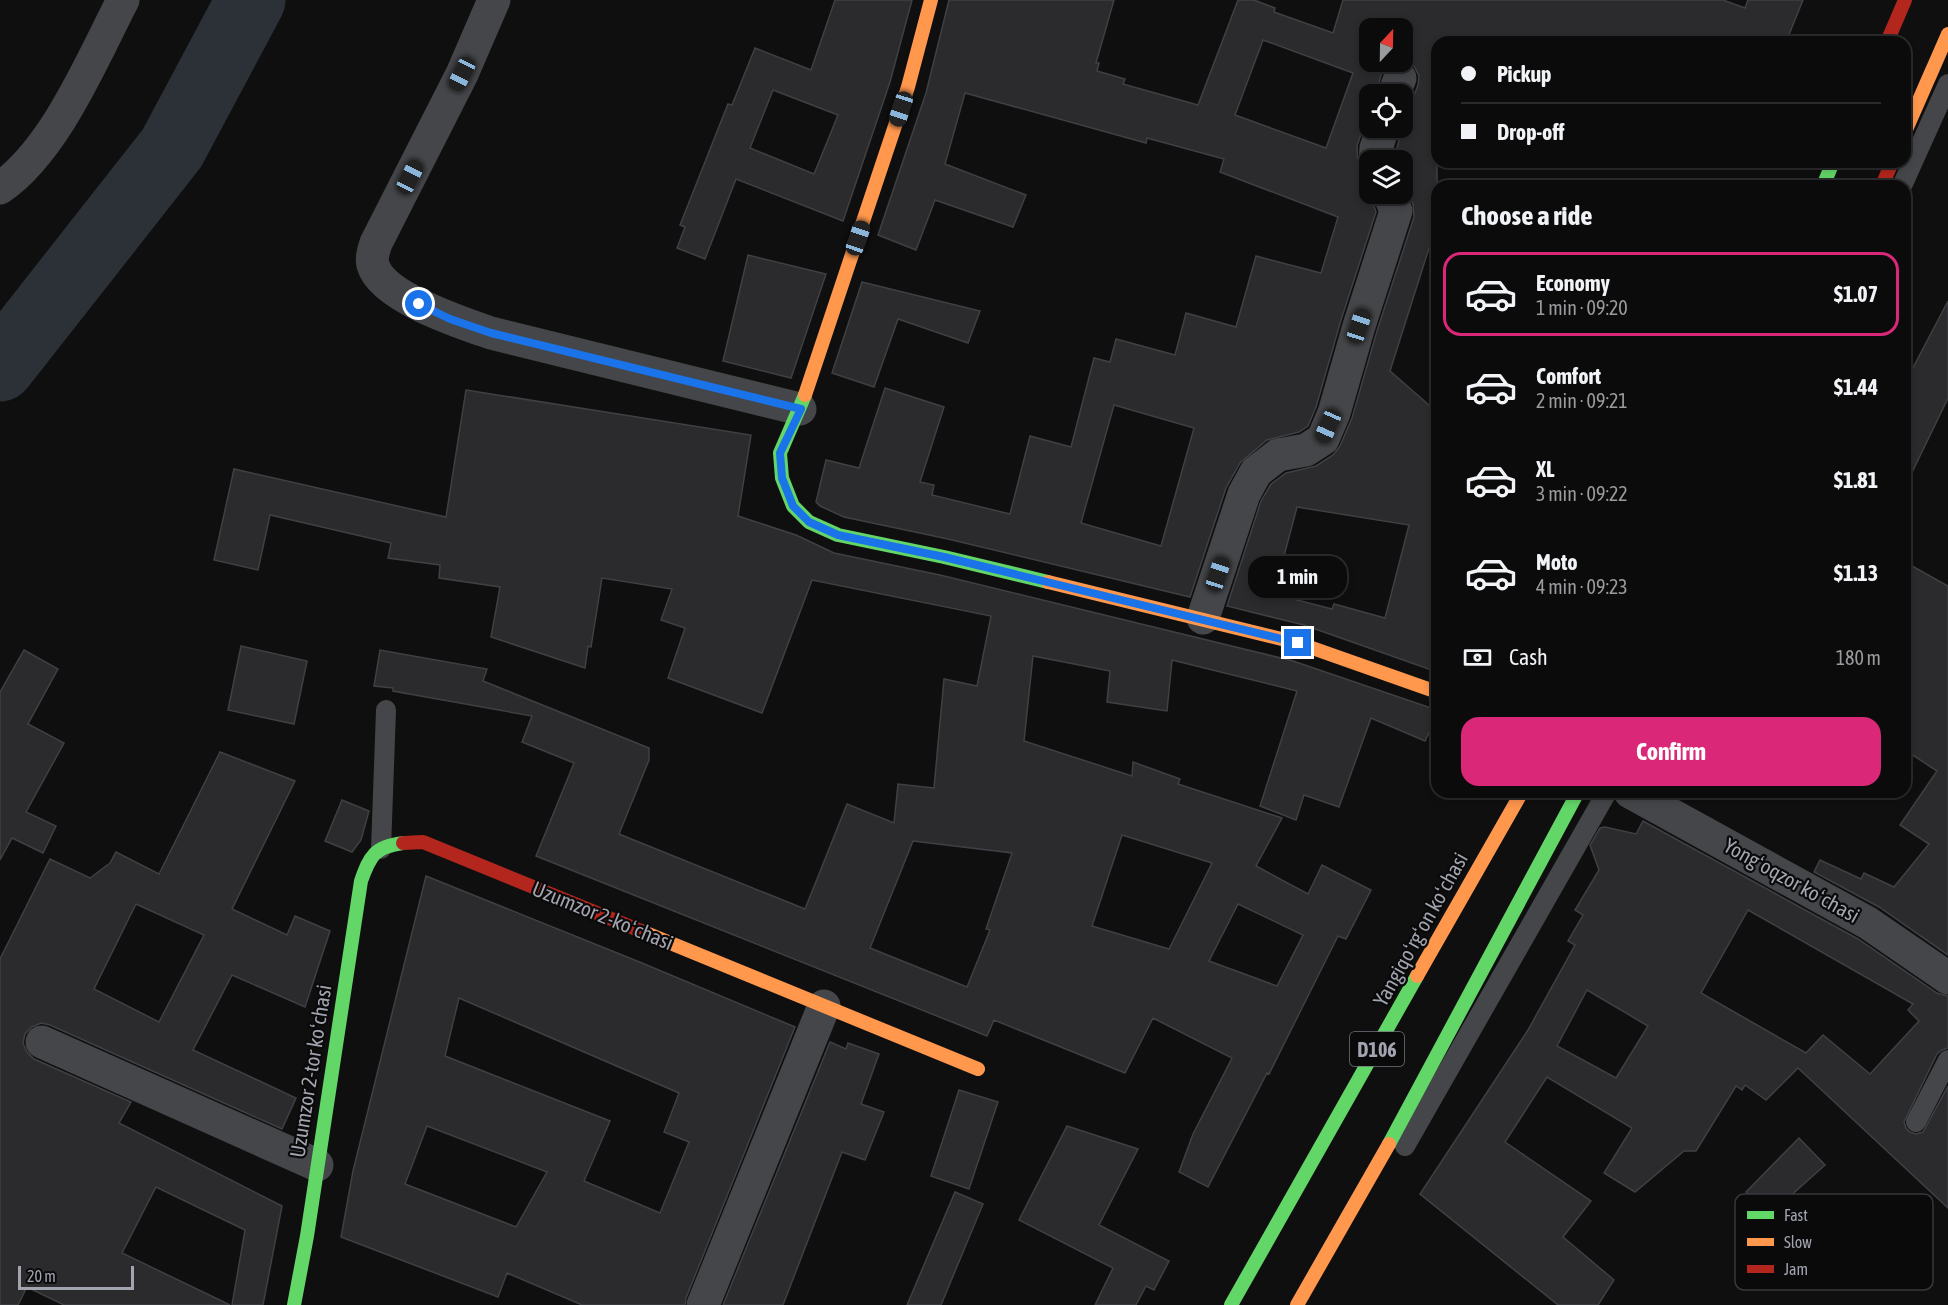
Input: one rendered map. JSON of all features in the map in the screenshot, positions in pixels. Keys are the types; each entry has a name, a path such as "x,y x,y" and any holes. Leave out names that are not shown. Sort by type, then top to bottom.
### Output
{"street":[{"path":"0,188 18,176 62,117 123,0"},
{"path":"494,0 462,74 376,243 373,265 383,281 403,297 450,319 491,333 801,409"},
{"path":"931,0 908,87 801,409 780,453 782,478 793,506 809,522 838,535 944,557 1203,618 1298,643 1431,690"},
{"path":"1890,36 1905,0"},
{"path":"1911,118 1948,34"},
{"path":"1203,618 1244,494 1256,472 1278,454 1306,450 1323,439 1395,211 1393,204"},
{"name":"Yangiqoʻrgʻon koʻchasi","path":"1231,1305 1519,798"},
{"name":"D106","path":"1297,1305 1356,1204 1575,798"},
{"name":"Yongʻoqzor koʻchasi","path":"1640,798 1868,922 1948,978"},
{"name":"Uzumzor 2-koʻchasi","path":"381,849 400,842 423,842 978,1069"},
{"name":"Uzumzor 2-tor koʻchasi","path":"294,1305 307,1236 361,880 370,858 381,849"},
{"path":"703,1305 824,1006"},
{"path":"42,1042 317,1165"}],"lane":[{"path":"1911,166 1948,84"},
{"path":"381,849 386,710"},
{"path":"1314,1305 1604,798"},
{"path":"1916,1122 1948,1060"}],"building":[{"path":"835,0 912,0 890,82 843,221 736,179 705,259 677,248 685,227 680,225 728,104 732,105 755,48 811,70","holes":["773,90 838,115 814,174 750,148"]},
{"path":"949,0 1114,0 1096,63 1099,63 1097,71 1125,79 1123,84 1198,105 1238,0 1254,0 1275,8 1274,12 1333,33 1343,0 1723,0 1745,8 1748,0 1803,0 1788,36 1431,36 1431,168 1437,168 1437,180 1431,180 1431,242 1390,371 1431,407 1431,670 1304,625 1227,606 1261,501 1271,484 1286,473 1316,466 1333,455 1340,446 1352,418 1414,217 1413,150 1396,150 1400,138 1413,138 1413,98 1419,76 1413,66 1413,18 1359,18 1359,72 1382,72 1379,84 1359,84 1360,138 1357,146 1359,204 1373,204 1376,212 1316,407 1308,426 1299,432 1267,440 1240,463 1226,488 1190,597 948,539 844,517 816,502 826,460 859,468 885,388 944,407 920,482 934,485 932,495 1010,514 1030,436 1071,447 1094,358 1110,362 1116,339 1175,355 1186,313 1236,327 1256,256 1321,273 1338,217 1220,172 1224,159 1147,138 1146,143 965,93 945,164 1026,195 1013,227 935,200 916,250 878,235 926,93","holes":["1263,40 1353,73 1326,148 1235,115","1114,405 1194,428 1161,546 1081,523","1297,507 1409,525 1385,618 1334,604 1332,609 1274,594"]},
{"path":"748,255 826,274 791,378 723,361"},
{"path":"862,282 980,311 968,343 898,319 874,387 832,373"},
{"path":"1948,301 1948,398 1911,475 1911,372"},
{"path":"466,390 751,435 738,516 796,535 834,553 940,575 1293,661 1431,708 1431,728 1425,741 1371,718 1339,807 1304,795 1296,820 1260,806 1297,691 1172,660 1167,711 1107,702 1110,671 1033,656 1024,741 1132,776 1133,762 1180,779 1178,784 1282,818 1256,866 1308,894 1322,865 1371,890 1346,939 1338,936 1269,1074 1267,1073 1208,1187 1179,1172 1193,1134 1232,1058 1153,1018 1125,1073 994,1020 987,1036 536,856 574,763 522,742 532,716 374,686 380,650 487,669 483,681 649,748 649,760 619,834 805,909 847,804 894,823 898,784 934,788 944,679 977,686 991,616 812,580 762,713 668,678 685,628 661,620 672,589 602,578 591,647 588,646 585,668 491,637 500,587 439,578 440,565 388,558 391,543 270,515 258,570 214,560 234,469 446,517","holes":["1122,835 1212,863 1169,949 1092,926","913,841 1012,853 986,929 990,930 967,987 870,948","1238,904 1303,935 1277,986 1209,961"]},
{"path":"1911,565 1948,586 1948,955 1879,907 1814,872 1820,860 1861,879 1864,873 1894,887 1929,844 1900,825 1937,771 1911,754"},
{"path":"241,646 307,661 294,724 228,710"},
{"path":"24,650 58,669 28,724 64,743 26,812 56,826 43,853 12,838 0,860 0,692"},
{"path":"220,752 295,781 232,909 287,935 295,916 330,931 305,1007 232,975 193,1050 296,1098 282,1129 50,1025 41,1023 32,1027 25,1034 23,1043 27,1052 34,1059 131,1102 119,1123 282,1206 263,1305 232,1305 245,1230 156,1187 122,1253 230,1305 64,1305 27,1287 18,1305 0,1305 0,959 50,859 90,878 110,863 116,852 159,874","holes":["136,904 204,935 159,1022 94,989"]},
{"path":"342,800 369,811 361,840 352,852 325,841"},
{"path":"1643,821 1858,939 1937,993 1948,996 1948,1048 1937,1054 1904,1122 1910,1132 1916,1134 1923,1132 1948,1086 1948,1208 1798,1068 1766,1100 1745,1085 1742,1090 1736,1086 1696,1151 1684,1151 1635,1192 1604,1173 1632,1128 1547,1077 1505,1142 1591,1201 1563,1237 1614,1280 1598,1305 1558,1305 1420,1194 1528,1030 1575,945 1568,941 1583,915 1575,910 1599,870 1590,845 1600,828 1605,827 1636,834","holes":["1748,910 1913,1004 1908,1010 1919,1021 1870,1074 1823,1035 1806,1053 1701,993","1587,990 1648,1026 1616,1078 1557,1046"]},
{"path":"426,876 795,1027 685,1305 582,1305 507,1273 498,1297 341,1237 353,1171","holes":["459,998 679,1093 664,1132 689,1142 660,1213 584,1181 610,1121 445,1056","427,1126 547,1172 516,1227 405,1184"]},
{"path":"830,1042 846,1049 848,1043 879,1054 861,1104 884,1112 865,1160 842,1152 783,1305 723,1305"},
{"path":"959,1090 998,1102 969,1189 931,1176"},
{"path":"1067,1126 1138,1149 1099,1225 1169,1261 1154,1290 1146,1286 1136,1305 1095,1305 1113,1268 1019,1220"},
{"path":"1799,1138 1825,1165 1793,1194 1748,1194 1746,1192"},
{"path":"955,1192 983,1204 941,1305 907,1305"}],"waterway":[{"path":"0,367 172,148 251,0"}],"traffic: fast":[{"path":"1826,180 1830,168"},
{"path":"805,395 780,453 782,478 793,506 809,522 838,535 1048,582"},
{"path":"1389,1144 1575,798"},
{"path":"294,1305 307,1236 361,881 374,854 385,847 403,843"},
{"path":"1231,1305 1417,976"}],"traffic: slow":[{"path":"805,395 908,87 931,0"},
{"path":"1911,118 1948,34"},
{"path":"1048,582 1298,643 1431,690"},
{"path":"1417,976 1519,798"},
{"path":"641,931 978,1069"},
{"path":"1297,1305 1389,1144"}],"traffic: jam":[{"path":"1890,36 1905,0"},
{"path":"1884,180 1890,168"},
{"path":"403,843 423,842 641,931"}],"route":[{"path":"419,304 450,319 491,333 801,409 780,453 782,478 793,506 809,522 838,535 944,557 1203,618 1298,643"}]}
